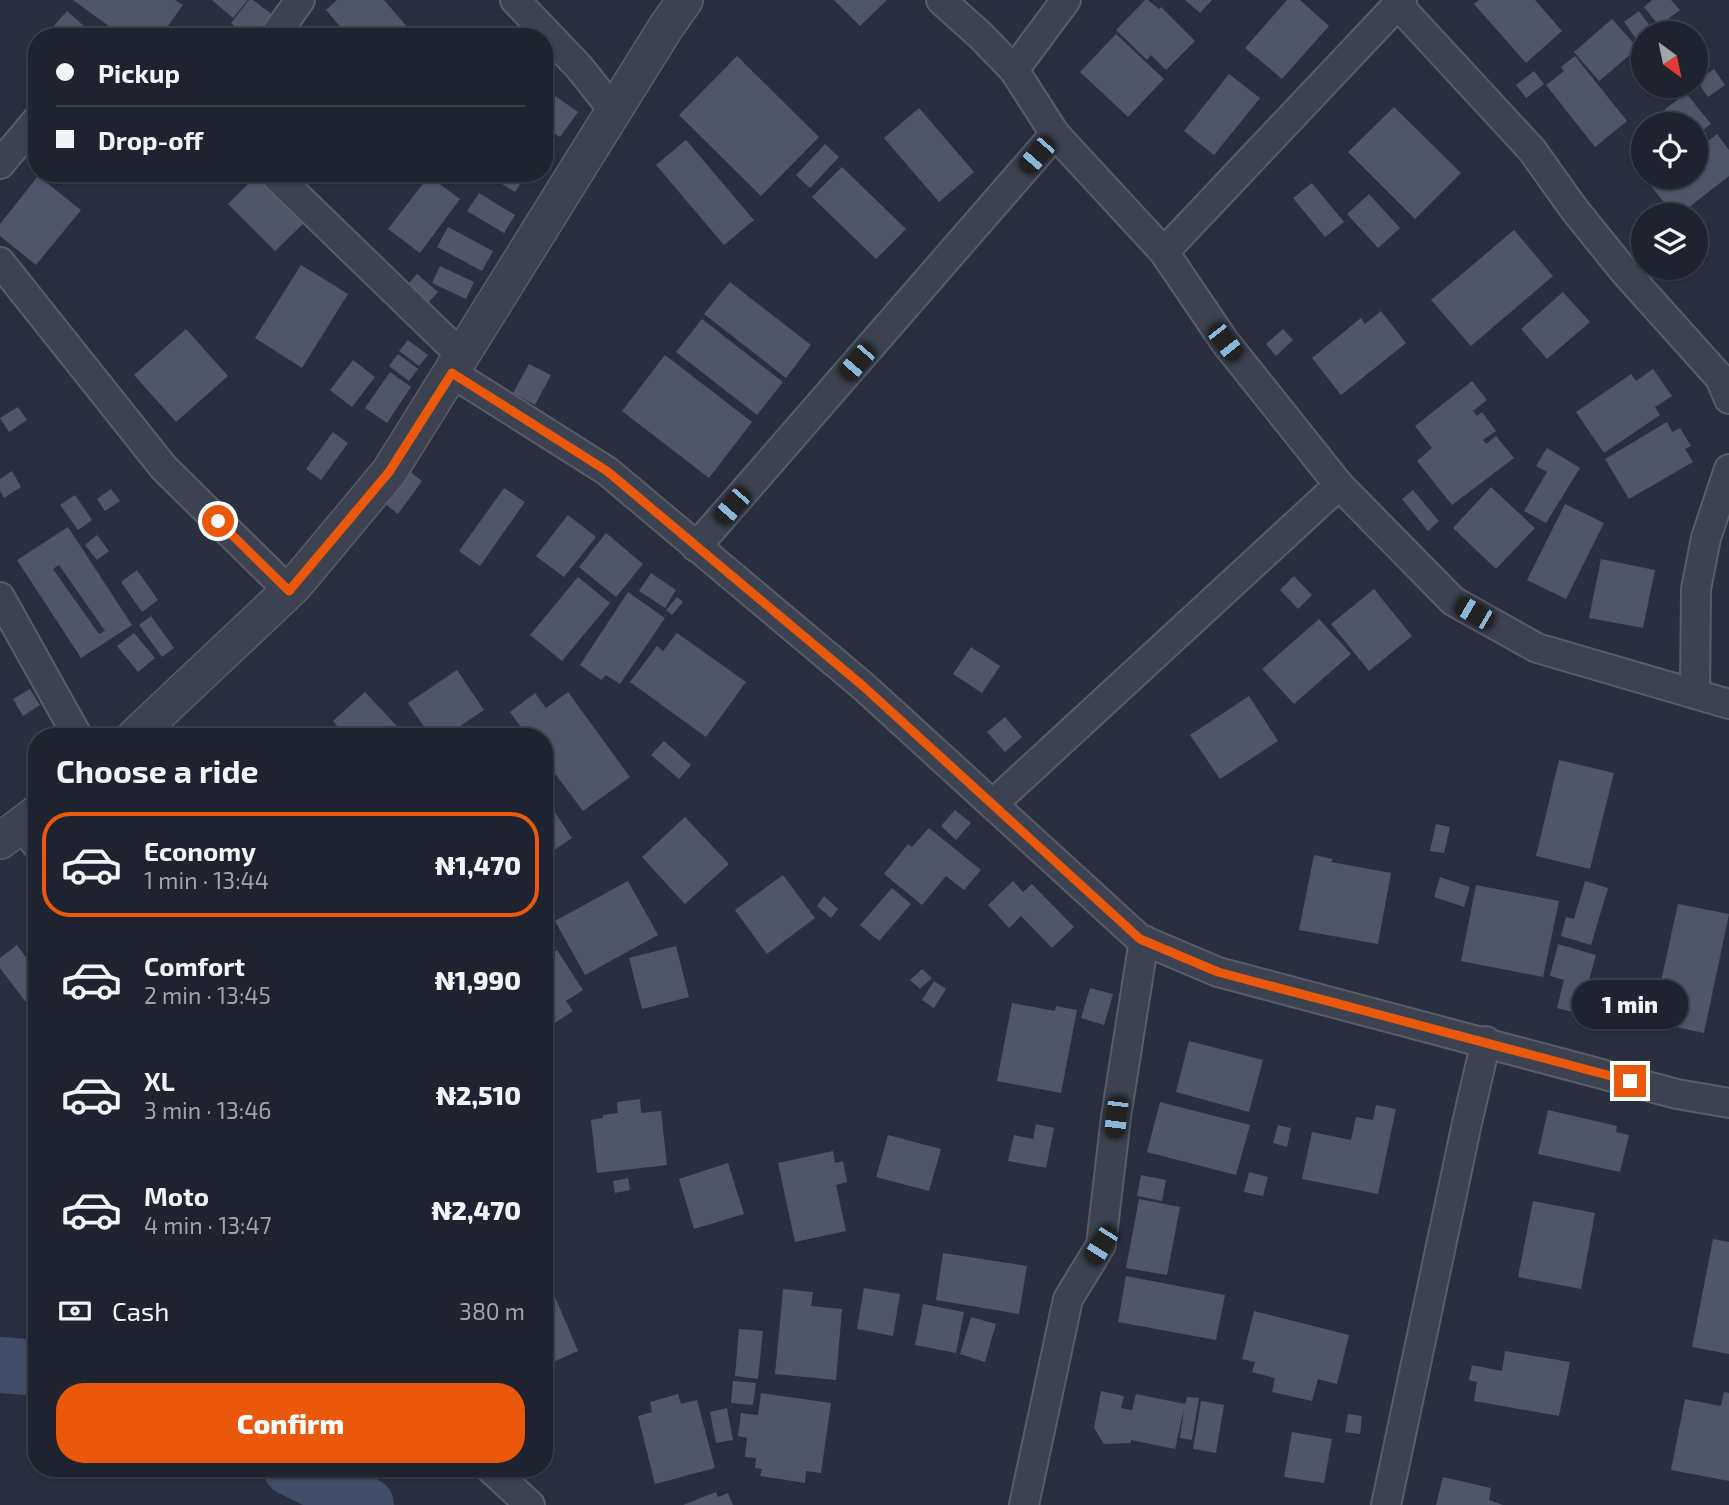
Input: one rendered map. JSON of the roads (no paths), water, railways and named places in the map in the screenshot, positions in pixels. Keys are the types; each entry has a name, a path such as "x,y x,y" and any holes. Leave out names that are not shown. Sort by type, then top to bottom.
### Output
{"street":[{"path":"280,28 300,0"},
{"path":"515,0 542,28"},
{"path":"144,728 289,591 389,472 685,0"},
{"path":"941,0 981,35 1014,70 1055,134 1164,252 1225,342 1339,485 1453,601 1537,648 1729,704"},
{"path":"1014,70 1066,0"},
{"path":"1164,252 1400,2 1532,150 1574,209 1624,271 1720,378 1729,400"},
{"path":"553,40 614,111"},
{"path":"0,164 28,131"},
{"path":"696,547 1055,134"},
{"path":"282,182 457,365 607,471 863,686 1144,940 1218,972 1486,1041 1677,1094 1729,1103"},
{"path":"0,262 164,468 289,591"},
{"path":"1695,694 1696,589 1706,538 1729,469"},
{"path":"993,804 1339,485"},
{"path":"0,597 73,728"},
{"path":"1024,1505 1068,1299 1101,1245 1116,1117 1144,940"},
{"path":"1386,1505 1486,1041"},
{"path":"500,1477 530,1505"}],"waterway":[{"path":"0,1365 28,1367"},
{"path":"309,1477 366,1505"}]}
